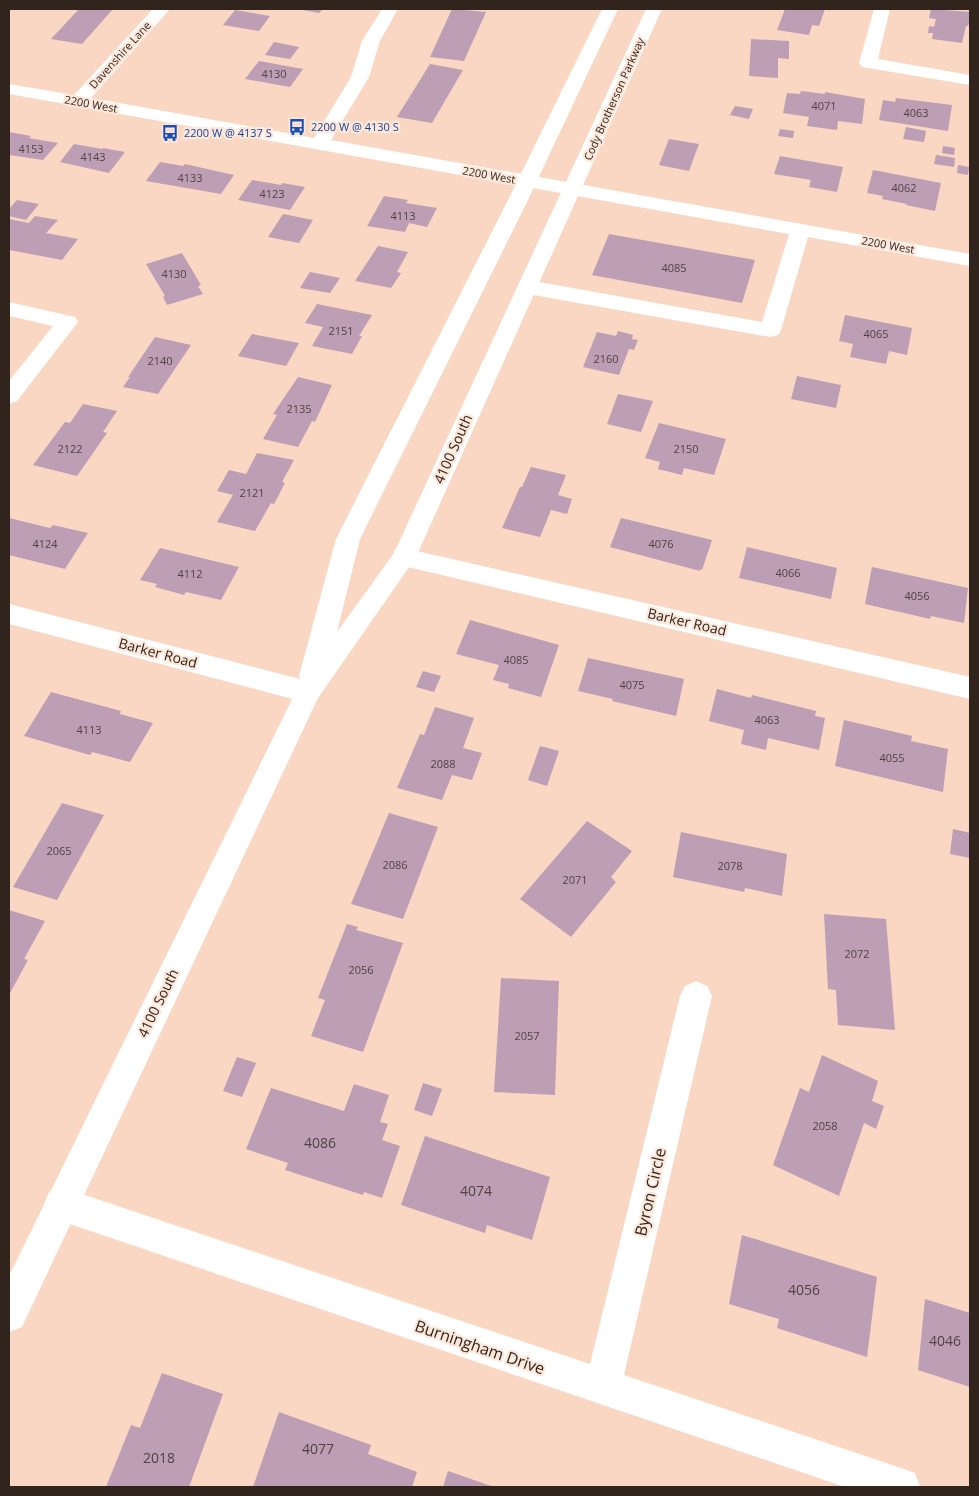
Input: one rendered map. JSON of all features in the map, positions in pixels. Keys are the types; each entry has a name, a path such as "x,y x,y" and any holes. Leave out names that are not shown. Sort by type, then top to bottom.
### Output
{"street":[{"name":"Davenshire Lane","path":"78,102 162,9"},
{"path":"319,144 360,77 370,42 390,9"},
{"path":"527,182 610,9"},
{"name":"Cody Brotherson Parkway","path":"573,190 654,9"},
{"path":"882,9 868,63 970,80"},
{"name":"2200 West","path":"9,89 970,260"},
{"name":"4100 South","path":"308,692 348,539 527,182"},
{"name":"4100 South","path":"9,1314 308,692 404,557 573,190"},
{"path":"528,287 770,330 800,230"},
{"path":"9,309 67,322 9,396"},
{"name":"Barker Road","path":"404,557 970,688"},
{"name":"Barker Road","path":"9,614 308,692"},
{"name":"Byron Circle","path":"603,1388 696,996"},
{"name":"Burningham Drive","path":"61,1204 879,1483"}],"building":[{"path":"79,9 113,9 82,44 51,39"},
{"path":"297,9 323,9 319,13"},
{"path":"452,9 486,12 464,61 430,57"},
{"path":"785,9 825,9 819,26 812,25 809,35 777,30"},
{"path":"931,9 970,12 970,21 968,26 966,26 962,43 932,39 933,33 928,33 929,26 934,27 936,19 929,18"},
{"path":"235,10 270,16 259,31 223,25"},
{"path":"751,39 789,41 789,59 778,58 778,78 749,76"},
{"path":"274,42 299,47 290,59 265,55"},
{"path":"259,61 303,69 290,87 245,79"},
{"path":"430,64 463,70 432,123 397,117"},
{"path":"801,91 825,94 825,92 865,99 862,124 838,121 837,130 807,126 809,117 783,113 787,93 800,94"},
{"path":"896,98 952,105 948,131 879,120 883,100 895,102"},
{"path":"735,106 753,109 749,119 730,115"},
{"path":"906,127 926,131 924,142 903,139"},
{"path":"780,129 794,131 793,138 778,136"},
{"path":"9,132 58,143 43,160 9,155"},
{"path":"669,139 699,144 689,171 659,165"},
{"path":"74,144 125,152 109,173 60,162"},
{"path":"943,146 955,148 954,155 942,153"},
{"path":"936,155 955,158 954,167 934,164"},
{"path":"780,156 843,167 837,192 809,187 811,180 774,174"},
{"path":"160,162 183,166 185,164 234,175 221,194 146,181"},
{"path":"958,165 969,167 968,175 957,173"},
{"path":"873,170 941,183 935,211 882,199 883,196 867,193"},
{"path":"252,180 305,187 290,210 238,200"},
{"path":"384,196 408,200 406,203 437,208 427,227 409,223 405,232 367,226"},
{"path":"17,200 39,204 26,220 9,216 9,209"},
{"path":"283,214 313,220 299,243 268,237"},
{"path":"35,216 58,220 46,233 78,239 62,260 9,250 9,219 29,223"},
{"path":"609,234 755,260 742,303 592,275"},
{"path":"378,246 408,252 397,272 401,273 391,288 355,281"},
{"path":"182,253 201,285 198,286 203,294 167,305 163,297 165,296 146,264"},
{"path":"310,272 340,278 330,293 300,288"},
{"path":"317,304 372,315 359,336 362,336 352,354 312,346 323,327 305,323"},
{"path":"845,315 912,328 907,355 889,351 886,364 850,357 853,344 839,341"},
{"path":"618,331 633,335 632,339 638,340 634,350 629,349 619,375 583,367 597,332 616,336"},
{"path":"252,334 299,343 286,366 238,356"},
{"path":"155,337 191,345 158,394 123,387 130,377 128,377"},
{"path":"797,376 841,385 836,408 791,399"},
{"path":"298,377 332,385 315,422 312,421 298,447 263,439 277,415 273,414"},
{"path":"618,394 653,401 641,432 607,424"},
{"path":"83,404 117,411 103,432 107,433 77,476 33,465 65,422 70,423"},
{"path":"659,423 726,439 714,475 684,468 682,475 658,469 660,462 645,458"},
{"path":"257,453 294,460 282,482 285,483 274,504 271,503 255,531 217,522 233,495 217,491 229,470 246,474"},
{"path":"531,467 566,475 558,495 572,499 567,514 551,510 540,537 502,528"},
{"path":"9,518 50,528 53,525 88,533 65,569 9,555"},
{"path":"621,518 712,540 702,570 610,547"},
{"path":"747,547 837,568 831,599 739,578"},
{"path":"160,548 239,567 221,600 186,592 184,595 155,587 157,584 140,580"},
{"path":"872,567 968,588 964,623 931,616 930,619 865,604"},
{"path":"470,620 559,645 541,697 508,688 509,684 493,680 499,665 456,654"},
{"path":"588,658 684,679 676,716 578,691"},
{"path":"423,671 441,676 434,692 416,687"},
{"path":"717,689 751,698 752,695 816,711 815,716 825,718 819,750 768,738 766,750 741,744 744,730 709,721"},
{"path":"51,692 121,711 120,714 153,723 130,762 92,752 90,755 24,736"},
{"path":"435,707 474,718 463,748 482,753 472,780 452,775 442,800 397,788 420,734 424,735"},
{"path":"844,720 912,736 911,741 948,749 943,792 835,766"},
{"path":"540,746 559,751 547,786 528,780"},
{"path":"62,803 104,815 57,900 13,887"},
{"path":"389,813 438,827 403,919 351,904"},
{"path":"587,821 632,851 611,877 616,882 571,937 520,899"},
{"path":"953,829 970,833 970,858 950,854"},
{"path":"681,832 787,854 782,896 745,888 744,892 673,877"},
{"path":"9,910 45,921 24,959 28,960 9,995"},
{"path":"824,914 886,919 895,1030 838,1025 836,990 828,989"},
{"path":"347,924 358,927 356,930 403,943 363,1052 311,1036 325,1000 318,998"},
{"path":"501,978 559,981 555,1095 494,1092"},
{"path":"822,1055 878,1081 872,1101 884,1106 876,1129 864,1123 839,1196 773,1165 800,1088 809,1092"},
{"path":"237,1057 256,1063 242,1097 223,1091"},
{"path":"423,1083 442,1089 432,1116 414,1110"},
{"path":"354,1084 389,1095 380,1122 388,1124 382,1140 400,1146 382,1198 364,1192 363,1195 285,1170 288,1163 246,1149 271,1088 344,1111"},
{"path":"425,1136 550,1177 532,1240 487,1225 485,1233 401,1205"},
{"path":"742,1235 877,1277 867,1357 777,1328 779,1319 729,1304"},
{"path":"925,1299 970,1313 970,1387 918,1370"},
{"path":"162,1373 223,1394 189,1487 106,1487 131,1425 140,1428"},
{"path":"279,1412 371,1445 368,1454 417,1472 412,1487 253,1487"},
{"path":"448,1471 494,1487 443,1487"}],"place":[{"name":"2200 W @ 4130 S","path":"297,127"},
{"name":"2200 W @ 4137 S","path":"170,133"}]}
